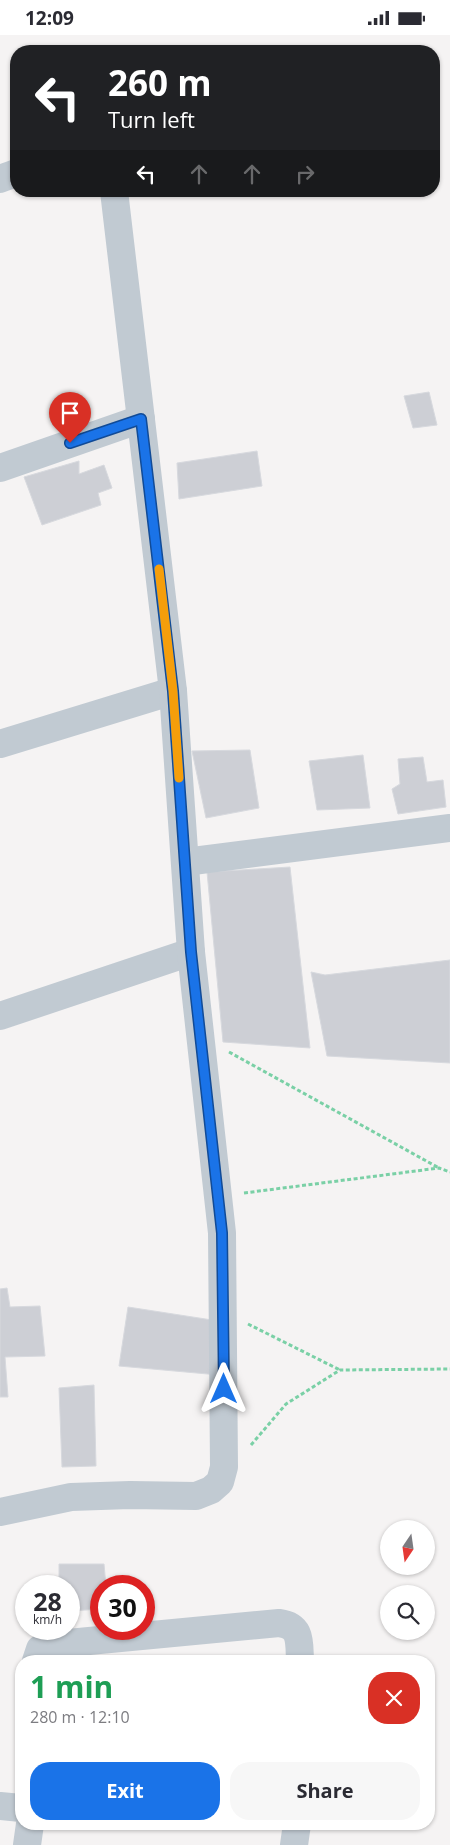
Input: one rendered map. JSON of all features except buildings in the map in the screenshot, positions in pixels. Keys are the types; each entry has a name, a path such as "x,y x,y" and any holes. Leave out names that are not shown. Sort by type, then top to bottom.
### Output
{"street":[{"path":"0,1512 72,1497 130,1495 196,1496 211,1490 220,1482 224,1467 222,1233 219,1196 191,952 173,691 115,197"},
{"path":"0,468 141,419"},
{"path":"0,744 173,691"},
{"path":"185,862 450,828"},
{"path":"0,1016 191,952"},
{"path":"38,1655 40,1649 47,1645 279,1623 290,1624 298,1633 300,1655"},
{"path":"0,1806 15,1807"},
{"path":"27,1845 29,1830"},
{"path":"294,1845 296,1830"}],"path":[{"path":"200,1036 439,1168 450,1172"},
{"path":"219,1196 439,1168"},
{"path":"223,1311 340,1370 450,1369"},
{"path":"250,1446 286,1403 340,1370"}],"slow traffic":[{"path":"159,569 173,691 179,778"}],"route":[{"path":"70,443 141,419 173,691 191,952 222,1233 224,1389"}]}
